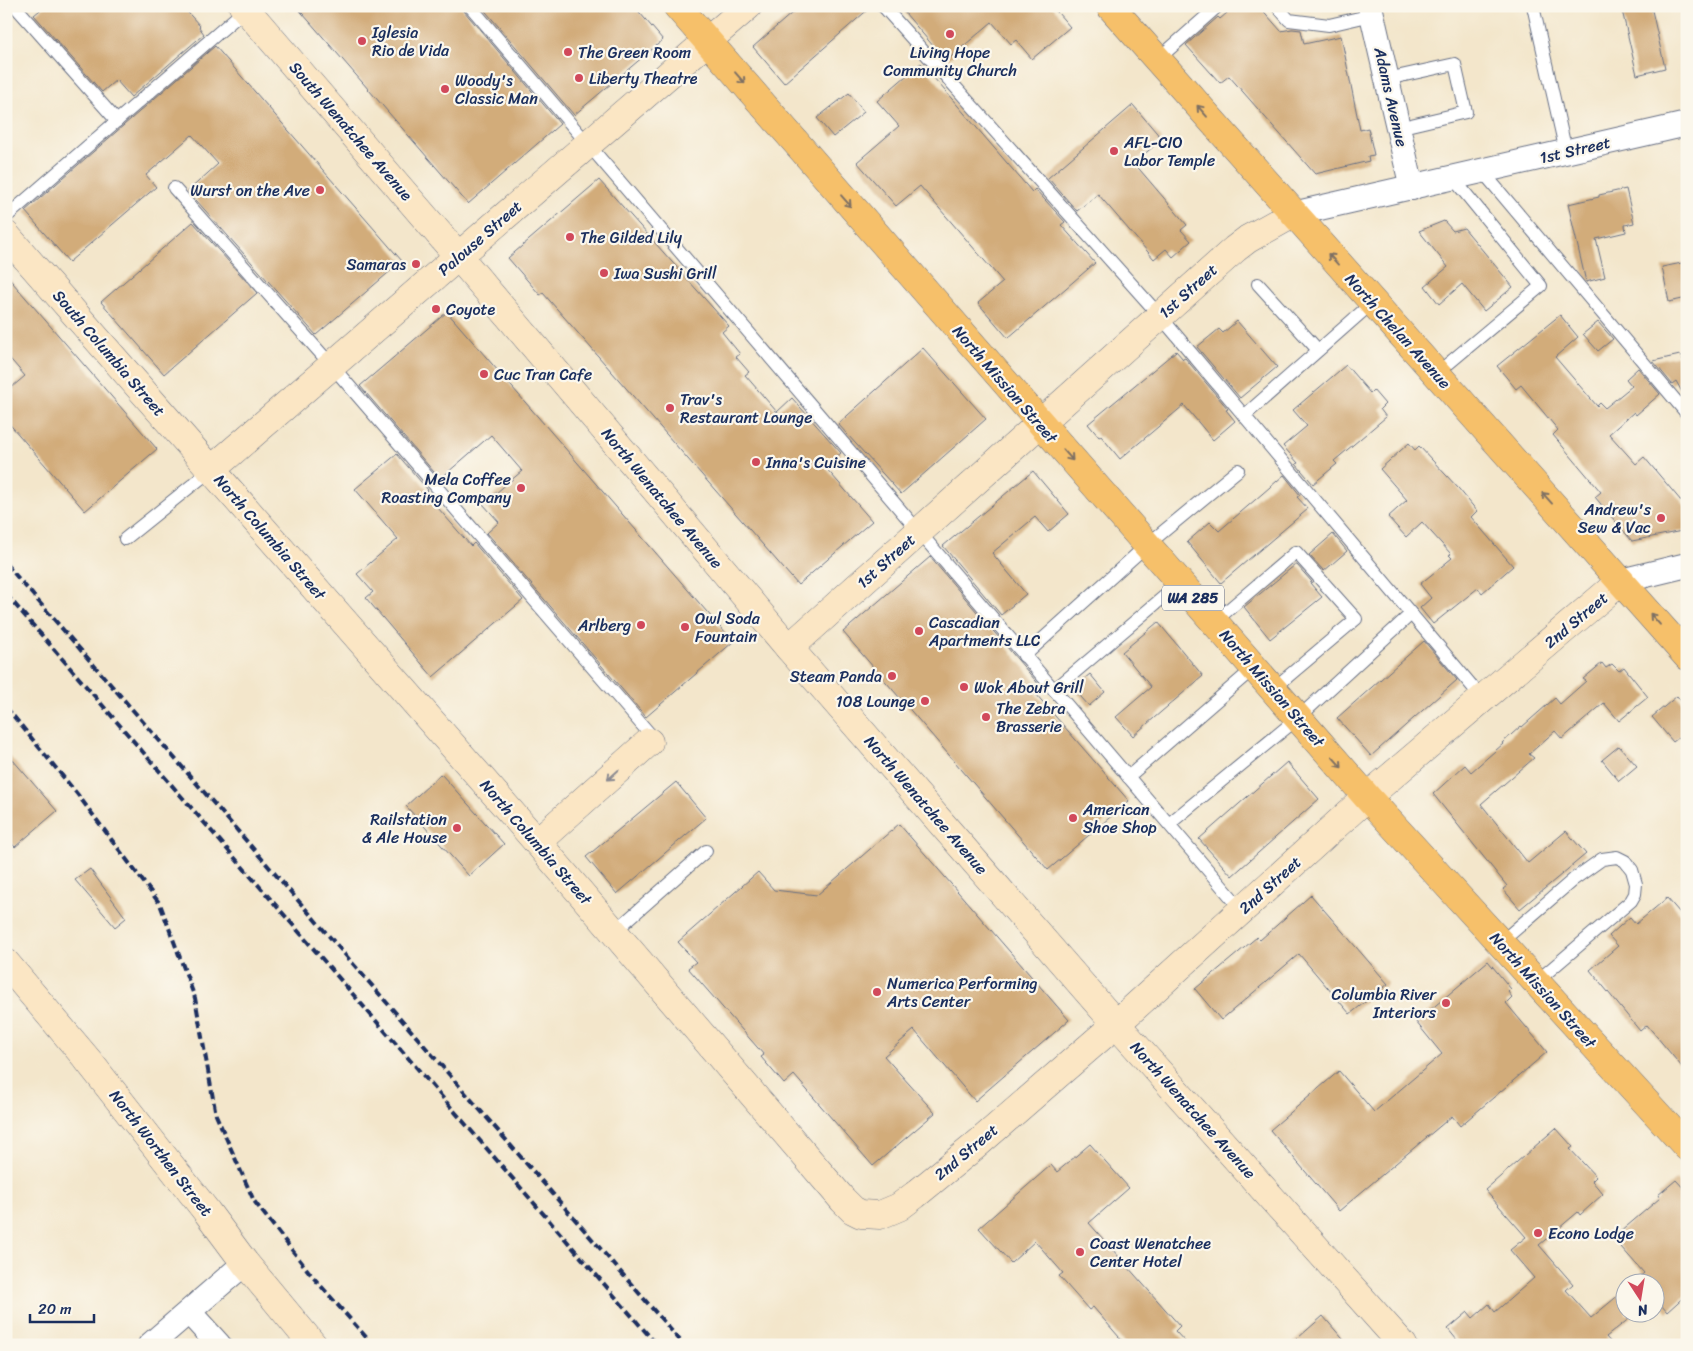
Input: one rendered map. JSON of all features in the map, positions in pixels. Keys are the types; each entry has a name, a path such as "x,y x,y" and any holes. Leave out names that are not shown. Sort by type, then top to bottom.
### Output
{"main road":[{"name":"WA 285","path":"677,6 708,42"},
{"name":"North Chelan Avenue","path":"1116,9 1157,60 1687,656"},
{"name":"North Mission Street","path":"708,42 1367,797 1687,1147"}],"street":[{"name":"Palouse Street","path":"211,470 748,6"},
{"name":"South Wenatchee Avenue","path":"246,7 458,257"},
{"name":"Adams Avenue","path":"1371,11 1412,188"},
{"name":"1st Street","path":"789,648 1248,238 1293,214 1687,124"},
{"name":"South Columbia Street","path":"6,235 211,470"},
{"name":"North Wenatchee Avenue","path":"458,257 789,648 1116,1024 1403,1345"},
{"name":"North Columbia Street","path":"211,470 537,842 843,1200 853,1210 861,1214"},
{"name":"2nd Street","path":"861,1214 880,1215 889,1212 907,1201 975,1146 1116,1024 1367,797 1621,581 1687,565"},
{"path":"537,842 652,741"},
{"name":"North Worthen Street","path":"6,963 87,1059 154,1143 245,1263 313,1345"},
{"path":"150,1345 245,1263"},
{"path":"189,1312 219,1345"}],"lane":[{"path":"15,6 117,121"},
{"path":"470,6 1242,910"},
{"path":"883,6 1160,316 1482,699"},
{"path":"1157,60 1218,6"},
{"path":"1277,6 1289,20 1329,24 1371,11"},
{"path":"1534,6 1566,152"},
{"path":"6,217 246,7"},
{"path":"1387,79 1455,64 1466,112 1398,128"},
{"path":"1483,172 1687,414"},
{"path":"1436,374 1540,286 1453,178"},
{"path":"174,188 332,366 652,741"},
{"path":"1258,284 1318,350"},
{"path":"1244,416 1372,303"},
{"path":"125,538 211,470"},
{"path":"1024,656 1147,545 1238,470"},
{"path":"1214,622 1296,552 1356,619 1273,689"},
{"path":"1054,690 1180,583"},
{"path":"1169,824 1298,718 1411,614"},
{"path":"1128,777 1254,668"},
{"path":"614,932 706,851"},
{"path":"1500,943 1574,879 1602,859 1617,856 1625,861 1632,870 1636,884 1635,894 1631,901 1536,982"}],"building":[{"path":"45,6 182,6 200,26 204,34 131,97 116,80 102,92 34,15"},
{"path":"296,6 462,6 464,11 560,124 468,204"},
{"name":"Liberty Theatre","path":"481,6 634,6 663,40 574,115"},
{"path":"800,6 872,6 784,83 753,47"},
{"path":"899,6 1052,6 1070,27 1032,59 1016,40 1011,44 992,22 946,61"},
{"path":"1235,6 1259,6 1281,31 1301,30 1304,44 1341,36 1360,130 1368,128 1374,155 1368,156 1369,161 1315,174 1229,76 1220,83 1186,45 1218,17 1220,19"},
{"path":"1621,6 1651,6 1665,68 1637,75"},
{"path":"215,46 402,261 316,335 188,191 218,164 192,135 146,175 156,187 69,262 25,211"},
{"path":"921,63 1032,192 1035,189 1065,222 1061,225 1095,263 1008,338 978,303 1003,282 920,186 896,206 857,162 899,126 877,101"},
{"path":"849,93 864,112 833,137 817,118"},
{"path":"1133,105 1162,139 1134,163 1187,225 1181,230 1191,241 1173,257 1166,249 1154,259 1098,194 1077,211 1048,178"},
{"path":"599,180 729,326 722,332 740,354 736,357 749,372 745,375 777,412 792,398 841,453 825,467 872,521 798,585 543,293 540,295 508,258"},
{"path":"1626,189 1634,223 1625,225 1626,232 1596,239 1605,277 1586,282 1568,204"},
{"path":"1444,221 1453,231 1464,228 1513,287 1484,311 1462,284 1439,304 1425,286 1448,267 1419,231"},
{"path":"193,222 257,293 164,374 101,302"},
{"path":"1687,262 1687,298 1669,302 1662,267"},
{"path":"6,275 157,449 85,511 6,420 6,392 25,376 6,354"},
{"path":"447,312 733,642 646,717 487,533 499,522 483,504 522,471 491,435 440,479 360,386"},
{"path":"1560,315 1578,337 1555,357 1597,406 1600,403 1605,408 1632,386 1626,379 1638,368 1660,394 1636,415 1634,412 1609,434 1636,464 1644,457 1687,508 1687,530 1632,541 1595,497 1601,492 1553,435 1558,430 1521,385 1516,389 1497,366"},
{"path":"1237,321 1277,367 1240,398 1197,347 1219,329 1223,333"},
{"path":"1598,322 1613,339 1598,351 1583,334"},
{"path":"923,348 986,419 901,494 838,424"},
{"path":"1176,351 1183,359 1185,358 1228,409 1226,410 1235,421 1213,440 1184,405 1120,459 1088,424"},
{"path":"1680,355 1687,366 1687,401 1676,381 1672,384 1653,361"},
{"path":"1346,365 1370,393 1373,390 1385,404 1380,409 1386,417 1334,461 1337,464 1313,484 1283,446 1307,426 1293,410"},
{"path":"1409,443 1415,450 1419,446 1459,489 1477,511 1471,517 1513,566 1482,593 1478,588 1433,624 1420,608 1431,598 1420,584 1452,558 1449,555 1451,554 1422,522 1406,537 1388,517 1407,500 1380,469"},
{"path":"397,454 428,490 425,493 471,546 474,543 523,600 433,677 366,598 373,592 357,574 398,539 355,489"},
{"path":"1033,471 1069,514 1048,532 1035,517 992,553 1026,594 1001,615 943,546"},
{"path":"1284,475 1300,495 1297,497 1308,509 1221,583 1187,542 1210,522 1219,531"},
{"path":"1333,534 1347,551 1324,571 1309,555"},
{"path":"930,557 1041,687 1035,693 1129,801 1048,870 843,632"},
{"path":"1295,565 1312,582 1310,583 1322,597 1270,639 1244,607"},
{"path":"1158,622 1203,676 1133,736 1116,717 1151,687 1122,652"},
{"path":"1424,641 1457,680 1371,756 1337,718"},
{"path":"1602,663 1606,668 1612,664 1619,671 1624,667 1648,697 1619,721 1604,703 1562,739 1555,731 1529,754 1534,758 1481,804 1528,863 1566,831 1586,854 1520,909 1503,889 1507,886 1433,794 1465,765 1471,772 1555,698 1560,704 1586,681 1583,679"},
{"path":"1090,674 1105,692 1089,706 1073,688"},
{"path":"1677,696 1687,708 1687,731 1673,742 1652,717"},
{"path":"1619,746 1637,766 1619,781 1602,760"},
{"path":"6,752 57,811 15,847 6,837"},
{"path":"1287,762 1319,799 1232,876 1199,839"},
{"path":"441,774 504,844 469,876 406,806"},
{"path":"676,782 706,818 617,894 586,857"},
{"name":"Numerica Performing Arts Center","path":"899,824 1069,1020 975,1101 914,1030 884,1056 935,1113 873,1166 794,1075 784,1084 761,1057 764,1055 688,968 696,962 678,942 758,872 774,890 817,895"},
{"path":"90,869 126,918 115,927 75,880"},
{"path":"1311,895 1388,984 1350,1014 1299,954 1221,1020 1195,989 1257,937 1260,940"},
{"path":"1667,898 1687,921 1687,1073 1647,1025 1640,1031 1590,970 1618,946 1609,936 1630,917 1636,924"},
{"path":"1488,961 1511,989 1508,992 1512,997 1506,1003 1547,1052 1460,1126 1452,1116 1339,1211 1270,1130 1339,1071 1374,1112 1442,1054 1416,1022"},
{"path":"1556,1128 1573,1147 1570,1149 1596,1177 1592,1181 1603,1194 1580,1215 1578,1212 1539,1245 1573,1284 1566,1290 1591,1318 1616,1297 1616,1324 1622,1324 1606,1337 1613,1345 1461,1345 1448,1329 1468,1312 1473,1318 1489,1304 1495,1312 1534,1278 1510,1250 1526,1237 1485,1190"},
{"name":"Coast Wenatchee Center Hotel","path":"1090,1144 1129,1188 1089,1223 1180,1326 1175,1331 1188,1345 1126,1345 1093,1307 1089,1310 1059,1276 1063,1273 1035,1241 1011,1263 979,1228 1051,1165 1057,1172"},
{"path":"1676,1180 1687,1192 1687,1294 1667,1312 1666,1274 1643,1274 1613,1238 1660,1198 1658,1195"},
{"path":"1323,1316 1348,1345 1290,1345"}],"railway":[{"path":"6,564 684,1345"},
{"path":"6,594 657,1345"},
{"path":"6,707 78,795 160,904 195,998 216,1115 254,1201 313,1277 373,1345"}],"place":[{"name":"Living Hope Community Church","path":"950,34"},
{"name":"Iglesia Rio de Vida","path":"362,41"},
{"name":"The Green Room","path":"568,52"},
{"name":"Liberty Theatre","path":"579,78"},
{"name":"Woody's Classic Man","path":"445,89"},
{"name":"AFL-CIO Labor Temple","path":"1114,151"},
{"name":"Wurst on the Ave","path":"320,190"},
{"name":"The Gilded Lily","path":"570,237"},
{"name":"Samaras","path":"416,264"},
{"name":"Iwa Sushi Grill","path":"604,273"},
{"name":"Coyote","path":"436,309"},
{"name":"Cuc Tran Cafe","path":"484,374"},
{"name":"Trav's Restaurant Lounge","path":"670,408"},
{"name":"Inna's Cuisine","path":"756,462"},
{"name":"Mela Coffee Roasting Company","path":"521,488"},
{"name":"Andrew's Sew & Vac","path":"1661,518"},
{"name":"Arlberg","path":"641,625"},
{"name":"Owl Soda Fountain","path":"685,627"},
{"name":"Cascadian Apartments LLC","path":"919,631"},
{"name":"Steam Panda","path":"892,676"},
{"name":"Wok About Grill","path":"964,687"},
{"name":"108 Lounge","path":"925,701"},
{"name":"The Zebra Brasserie","path":"986,717"},
{"name":"American Shoe Shop","path":"1073,818"},
{"name":"Railstation & Ale House","path":"457,828"},
{"name":"Numerica Performing Arts Center","path":"877,992"},
{"name":"Columbia River Interiors","path":"1446,1003"},
{"name":"Econo Lodge","path":"1538,1233"},
{"name":"Coast Wenatchee Center Hotel","path":"1080,1252"}]}
